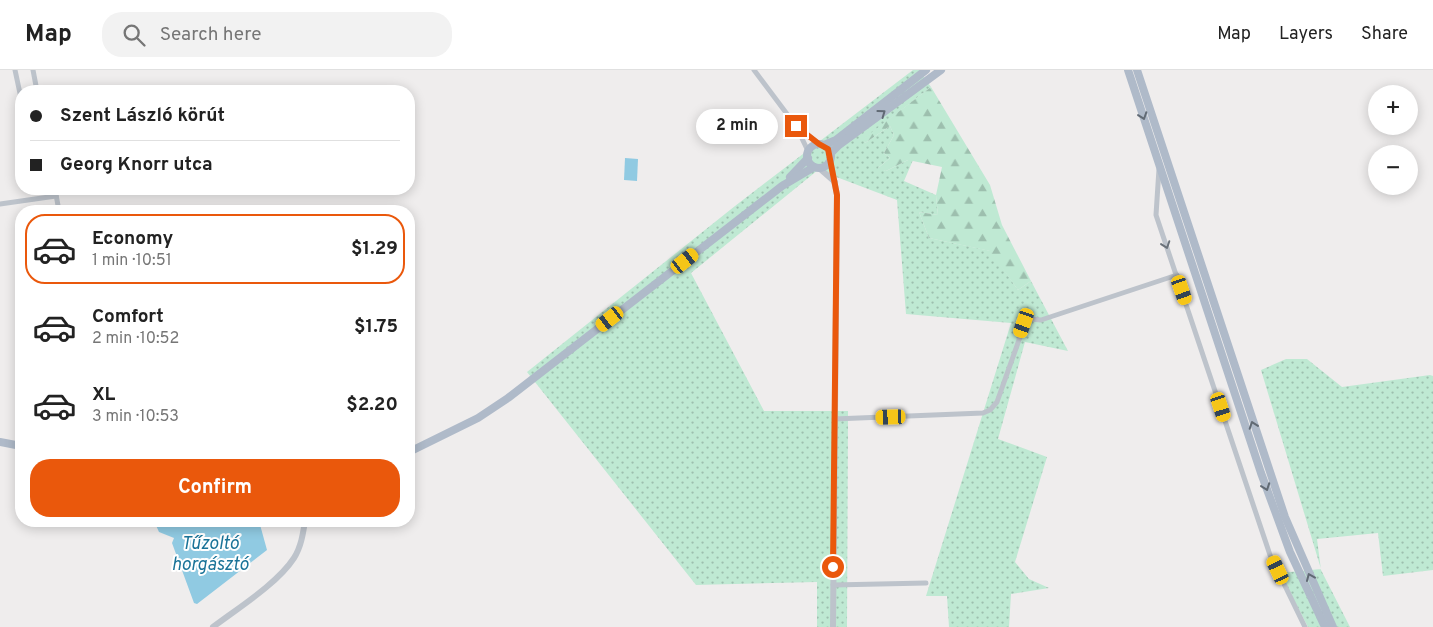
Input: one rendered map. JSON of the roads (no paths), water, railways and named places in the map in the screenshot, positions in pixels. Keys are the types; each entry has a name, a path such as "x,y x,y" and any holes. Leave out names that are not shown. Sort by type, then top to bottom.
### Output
{"main road":[{"path":"782,186 808,155 813,146 836,140 926,70"},
{"path":"415,449 463,426 508,398 782,186 817,167 826,166 838,144 941,70"},
{"path":"1128,70 1261,473 1290,552 1325,627"},
{"path":"1137,70 1285,517 1333,627"},
{"path":"821,145 830,157"},
{"path":"808,155 817,167"},
{"path":"0,442 15,445"}],"street":[{"path":"16,70 19,85"},
{"path":"33,70 36,85"},
{"path":"754,70 796,126 808,155"},
{"path":"796,126 821,145"},
{"path":"830,157 837,195 832,627"},
{"path":"1159,163 1156,215 1270,555 1305,627"},
{"path":"817,167 835,183"},
{"path":"0,204 56,196 58,205"},
{"path":"834,419 983,413 990,410 997,402 1024,323 1030,319 1041,320 1177,274"},
{"path":"213,627 276,578 290,563 300,544 304,527"},
{"path":"833,585 926,582"}],"water":[{"path":"625,158 638,159 637,181 624,180"},
{"name":"Tűzoltó horgásztó","path":"157,527 261,527 267,550 197,604 194,603 172,543 174,538 159,532"}]}
